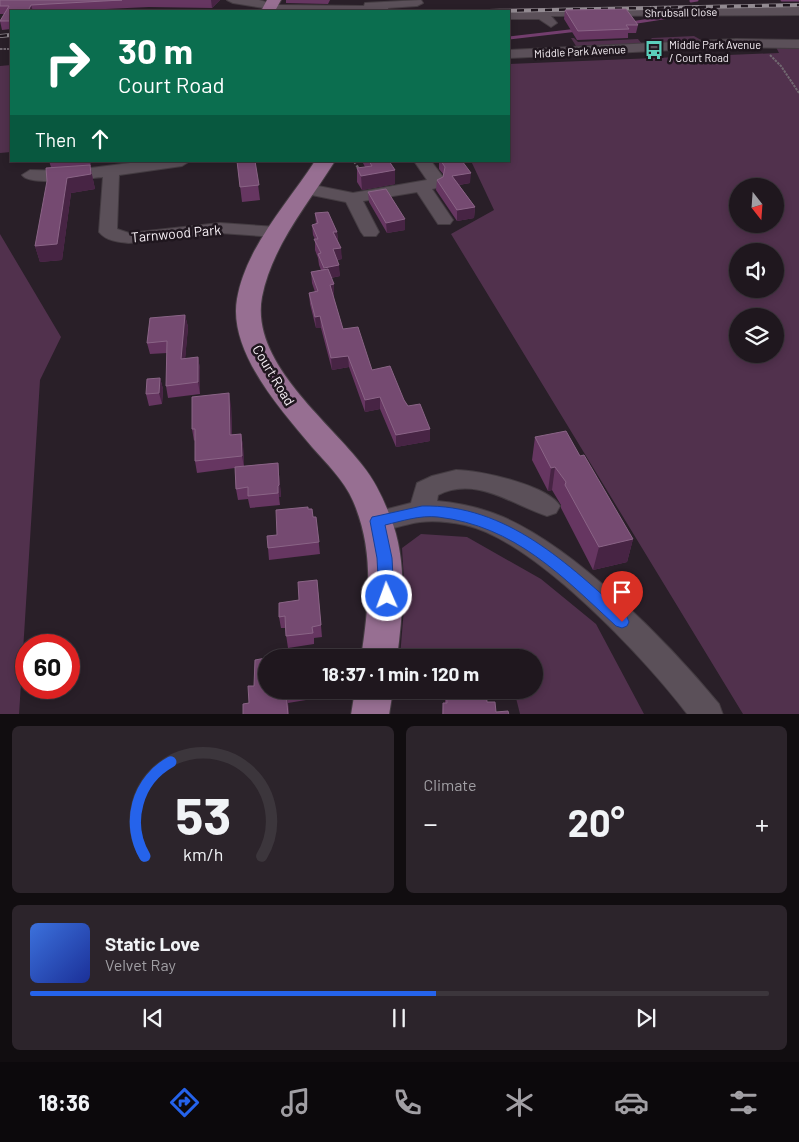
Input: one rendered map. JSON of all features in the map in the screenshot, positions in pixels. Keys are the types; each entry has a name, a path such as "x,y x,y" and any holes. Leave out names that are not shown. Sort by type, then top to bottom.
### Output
{"main road":[{"name":"Court Road","path":"324,162 308,189 277,232 257,275 248,319 250,332 261,355 292,406 354,477 369,501 377,521 387,584 380,649"},
{"path":"370,714 372,699"}],"street":[{"path":"233,0 271,6 332,10 383,10 381,4 417,3 415,0"},
{"path":"677,11 712,45"},
{"name":"Shrubsall Close","path":"510,16 547,19 548,13 799,11"},
{"name":"Middle Park Avenue","path":"652,47 643,38 698,31"},
{"name":"Middle Park Avenue","path":"510,54 652,47 799,44"},
{"path":"30,176 67,176 175,162"},
{"path":"308,189 353,198 422,188 435,184 437,181 429,162"},
{"name":"Tarnwood Park","path":"111,171 107,227 112,236 129,238 220,228 277,232"},
{"path":"422,188 444,220"},
{"path":"353,198 370,232"},
{"path":"429,512 426,490 441,482 452,480 481,481 500,485 547,506"},
{"path":"377,521 429,512 495,524 526,541 594,596 671,669 708,714"}],"path":[{"path":"770,55 799,93"},
{"path":"355,162 362,174"}],"shaded area":[{"path":"694,36 701,40 653,43 650,40 652,38"},
{"path":"571,38 578,42 638,39 642,44 576,46"},
{"path":"776,47 799,48 799,714 743,714 451,234 494,210 471,162 510,162 510,64 779,53"},
{"path":"10,65 10,152 0,153 0,66"},
{"path":"0,234 61,337 40,380 24,634 15,634 15,699 20,699 19,714 0,714"},
{"path":"421,534 467,537 541,579 596,624 644,714 520,714 516,699 543,699 543,649 401,649 405,596 402,548"}],"building":[{"path":"0,0 122,0 31,5 28,10 10,10 10,21 0,21 9,6 0,6"},
{"path":"626,9 638,25 626,25 629,29 578,31 565,10"},
{"path":"237,162 255,162 259,185 240,187"},
{"path":"370,162 390,162 395,170 361,176 357,168 372,166"},
{"path":"442,162 463,162 471,173 452,176 475,207 457,210 437,180 443,177 445,167"},
{"path":"90,165 91,174 67,178 57,244 35,246 47,181 46,168"},
{"path":"386,189 405,219 386,223 368,192"},
{"path":"328,212 337,232 333,232 341,248 333,249 339,265 324,268 318,254 321,253 314,239 318,239 312,225 318,223 315,213"},
{"path":"328,269 334,284 330,285 343,329 358,327 372,370 390,366 404,400 408,406 420,404 430,429 396,435 380,397 365,400 348,356 331,358 320,316 315,317 309,293 318,291 311,272"},
{"path":"185,315 181,359 198,357 198,382 166,386 167,341 147,343 150,318"},
{"path":"160,378 159,393 146,394 147,379"},
{"path":"229,393 230,435 241,434 242,456 195,461 192,397"},
{"path":"566,431 580,456 584,455 633,539 599,547 565,485 566,482 555,467 551,468 535,437"},
{"path":"278,463 278,493 248,496 248,487 236,489 235,467"},
{"path":"308,507 308,509 312,509 313,517 316,517 319,542 268,548 267,536 277,535 276,510"},
{"path":"317,580 321,625 312,627 313,633 286,636 285,616 279,617 279,603 299,600 298,582"},
{"path":"258,659 258,699 287,699 288,714 243,714 243,704 249,703 248,686 254,686 255,660"},
{"path":"447,699 487,699 487,702 495,702 496,712 508,711 509,714 443,714 443,703 447,703"}],"waterway":[{"path":"691,1 697,0"},
{"path":"782,0 799,0"},
{"path":"631,23 669,17"},
{"path":"510,38 578,30"}],"railway":[{"path":"510,11 799,5"},
{"path":"0,36 10,35"}],"place":[{"name":"Middle Park Avenue / Court Road","path":"654,50"}],"route":[{"path":"387,596 385,558 377,521 407,514 437,511 495,524 526,541 587,589 622,622"}]}
